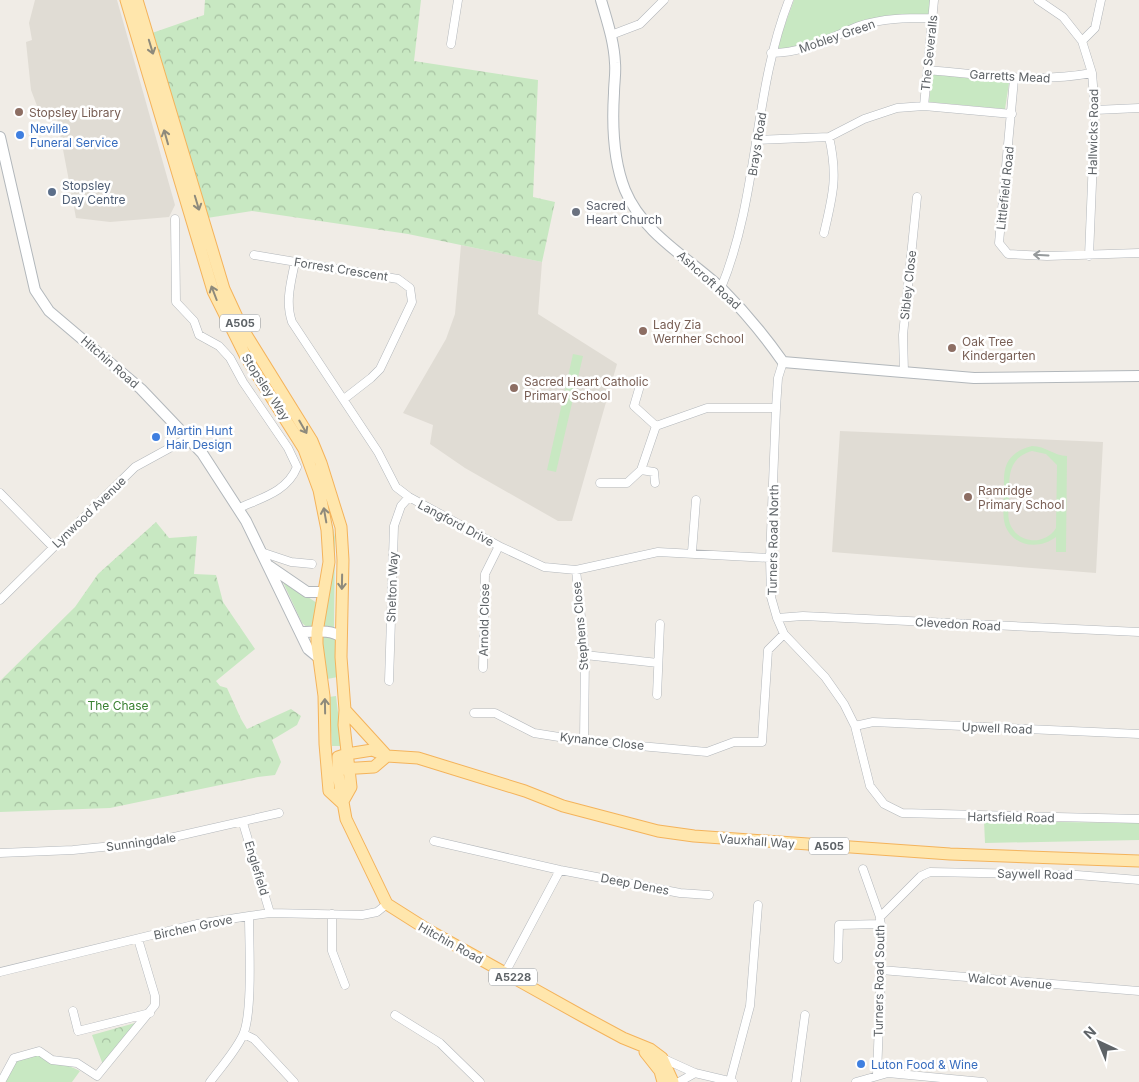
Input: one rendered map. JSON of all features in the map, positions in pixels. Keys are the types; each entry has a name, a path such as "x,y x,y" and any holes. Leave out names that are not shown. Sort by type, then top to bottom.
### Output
{"main road":[{"name":"Stopsley Way","path":"126,0 213,291 246,357 300,442 320,490 329,547 328,576 317,632 318,658 324,696 326,755"},
{"name":"Stopsley Way","path":"137,0 224,289 247,336 312,441 341,527 343,560 341,637 345,710 344,725 347,754"},
{"path":"326,755 333,766 343,769 374,767 387,756 345,710"},
{"name":"Vauxhall Way","path":"347,754 372,750 387,756 418,758 436,762 563,806 658,831 694,836 950,854 1139,861"},
{"path":"342,803 351,787 343,769 347,754"},
{"path":"326,755 329,791 342,803 346,819 387,904"},
{"name":"Hitchin Road","path":"387,904 505,973 640,1046 650,1049 662,1058"},
{"name":"Hitchin Road","path":"640,1046 660,1071 663,1082"},
{"path":"662,1058 673,1082"}],"street":[{"path":"450,44 458,0"},
{"name":"Ashcroft Road","path":"601,0 611,35 616,64 613,95 614,150 626,191 635,210 648,227 721,288 753,321 783,362"},
{"path":"611,35 640,24 664,0"},
{"name":"Brays Road","path":"721,288 732,258 751,183 771,52 789,0"},
{"name":"The Severalls","path":"924,106 934,0"},
{"name":"Hallwicks Road","path":"1038,0 1063,17 1082,41 1092,73 1095,110 1089,256"},
{"path":"1082,41 1095,28 1101,0"},
{"name":"Mobley Green","path":"771,52 788,53 811,47 860,26 894,18 932,18"},
{"name":"Garretts Mead","path":"928,70 1014,79 1062,78 1092,73"},
{"name":"Littlefield Road","path":"1014,79 999,243 1008,254 1089,256 1139,253"},
{"path":"757,140 829,137 864,119 897,108 924,106 1012,114"},
{"path":"1095,110 1139,108"},
{"name":"Hitchin Road","path":"0,137 35,290 49,311 141,389 202,454 239,508 302,632 308,649 318,658"},
{"path":"824,233 834,192 835,163 829,137"},
{"name":"Sibley Close","path":"904,372 902,335 916,197"},
{"name":"Stopsley Way","path":"175,219 176,302 194,321 199,335 219,346 230,358 243,382 288,448 296,468 292,479 285,487 239,508"},
{"name":"Forrest Crescent","path":"254,255 398,279 410,288 412,302 380,369 372,378 344,399"},
{"name":"Langford Drive","path":"295,262 288,312 292,322 378,452 396,487 409,497 499,546 544,567 576,570 658,552 692,552 770,558"},
{"path":"783,362 974,378 1139,376"},
{"name":"Turners Road North","path":"783,362 778,378 776,408 770,558 771,597 784,634 836,690 855,726 870,786 884,804"},
{"path":"639,389 634,406 656,426"},
{"path":"656,426 708,408 776,408"},
{"path":"600,483 627,483 641,470 656,426"},
{"name":"Lynwood Avenue","path":"0,600 135,467 188,438"},
{"path":"641,470 654,472 655,484"},
{"path":"0,493 53,547"},
{"name":"Shelton Way","path":"389,681 394,526 401,506 409,497"},
{"path":"692,552 696,500"},
{"name":"Arnold Close","path":"483,668 485,574 499,546"},
{"path":"261,552 299,564 312,564"},
{"name":"Hitchin Road","path":"269,566 307,592 324,592"},
{"name":"Stephens Close","path":"576,570 585,655 584,741"},
{"name":"Clevedon Road","path":"777,618 803,616 1139,632"},
{"path":"657,696 660,624"},
{"path":"302,632 336,633 341,637"},
{"name":"Kynance Close","path":"474,713 496,713 534,733 584,741 707,752 734,742 762,742 768,650 784,634"},
{"path":"585,655 658,663"},
{"name":"Upwell Road","path":"855,726 873,722 1139,734"},
{"name":"Hartsfield Road","path":"884,804 902,813 1139,819"},
{"name":"Sunningdale","path":"0,853 73,850 152,842 243,823 279,813"},
{"name":"Englefield","path":"243,823 270,913"},
{"name":"Deep Denes","path":"434,841 560,870 680,893 710,895"},
{"name":"Turners Road South","path":"863,869 880,920 882,970 877,1075"},
{"path":"505,973 560,870"},
{"name":"Turners Road South","path":"880,920 921,876 930,872"},
{"name":"Saywell Road","path":"930,872 1077,875 1139,880"},
{"name":"Birchen Grove","path":"0,972 197,924 270,913 370,914 387,904"},
{"path":"662,1058 695,1073 727,1081 750,1006 758,905"},
{"path":"332,914 332,951 345,986"},
{"path":"210,1082 232,1054 244,1034 248,1009 249,916"},
{"path":"838,959 839,925 880,920"},
{"path":"1,1082 14,1058 40,1051 52,1060 78,1063 100,1079 155,1005 156,996 138,938"},
{"name":"Walcot Avenue","path":"882,970 1139,991"},
{"path":"73,1011 78,1031 150,1013"},
{"path":"395,1014 440,1043 480,1082"},
{"path":"796,1082 805,1015"},
{"path":"244,1034 254,1039 294,1082"},
{"path":"679,1082 695,1073"},
{"path":"856,1082 888,1073 983,1082"}],"shaded area":[{"path":"35,0 117,0 175,205 169,217 110,222 76,218 57,118 42,119 31,90 26,42 32,40 29,23"},
{"name":"Sacred Heart Catholic Primary School","path":"461,245 542,262 538,314 617,364 572,521 558,521 465,468 430,444 433,425 403,413 446,339 455,314"},
{"name":"Ramridge Primary School","path":"840,431 1103,442 1096,573 832,552"}],"green space":[{"path":"131,0 133,0 218,286 251,354 304,435 321,474 335,537 334,628 322,627 333,562 331,523 325,493 309,450 241,341 225,307 186,193"},
{"path":"205,0 421,0 414,61 538,80 533,197 555,202 542,262 408,234 252,211 207,218 152,33 204,15"},
{"path":"794,0 930,0 929,14 894,16 868,21 808,44 787,49 776,49"},
{"path":"932,74 1009,83 1005,109 929,102"},
{"path":"573,354 583,356 556,472 547,470"},
{"path":"1037,446 1062,456 1067,456 1066,552 1056,552 1056,537 1042,544 1027,544 1014,538 1005,525 1003,508 1006,467 1014,455 1029,447","holes":["1032,451 1046,454 1057,465 1056,528 1045,538 1039,540 1025,539 1014,531 1009,521 1010,475 1014,463 1024,454"]},
{"name":"The Chase","path":"156,522 169,538 197,536 194,574 216,575 223,602 255,649 216,681 220,686 227,688 247,729 291,709 301,716 297,725 272,740 281,762 275,775 110,808 0,812 0,681 75,607 98,574"},
{"path":"282,580 317,603 313,627 309,629 302,623"},
{"path":"323,634 335,639 338,677 327,679 321,636"},
{"path":"336,696 342,746 332,746 329,697"},
{"path":"984,821 1139,823 1139,840 985,843"},
{"path":"135,1023 136,1025 103,1065 92,1035"},
{"path":"41,1055 51,1061 80,1071 72,1082 4,1082 17,1060"}],"place":[{"name":"Stopsley Library","path":"19,112"},
{"name":"Neville Funeral Service","path":"20,135"},
{"name":"Stopsley Day Centre","path":"52,192"},
{"name":"Sacred Heart Church","path":"576,212"},
{"name":"Lady Zia Wernher School","path":"643,331"},
{"name":"Oak Tree Kindergarten","path":"952,348"},
{"name":"Sacred Heart Catholic Primary School","path":"514,388"},
{"name":"Martin Hunt Hair Design","path":"156,437"},
{"name":"Ramridge Primary School","path":"968,497"},
{"name":"Luton Food & Wine","path":"861,1064"}]}
